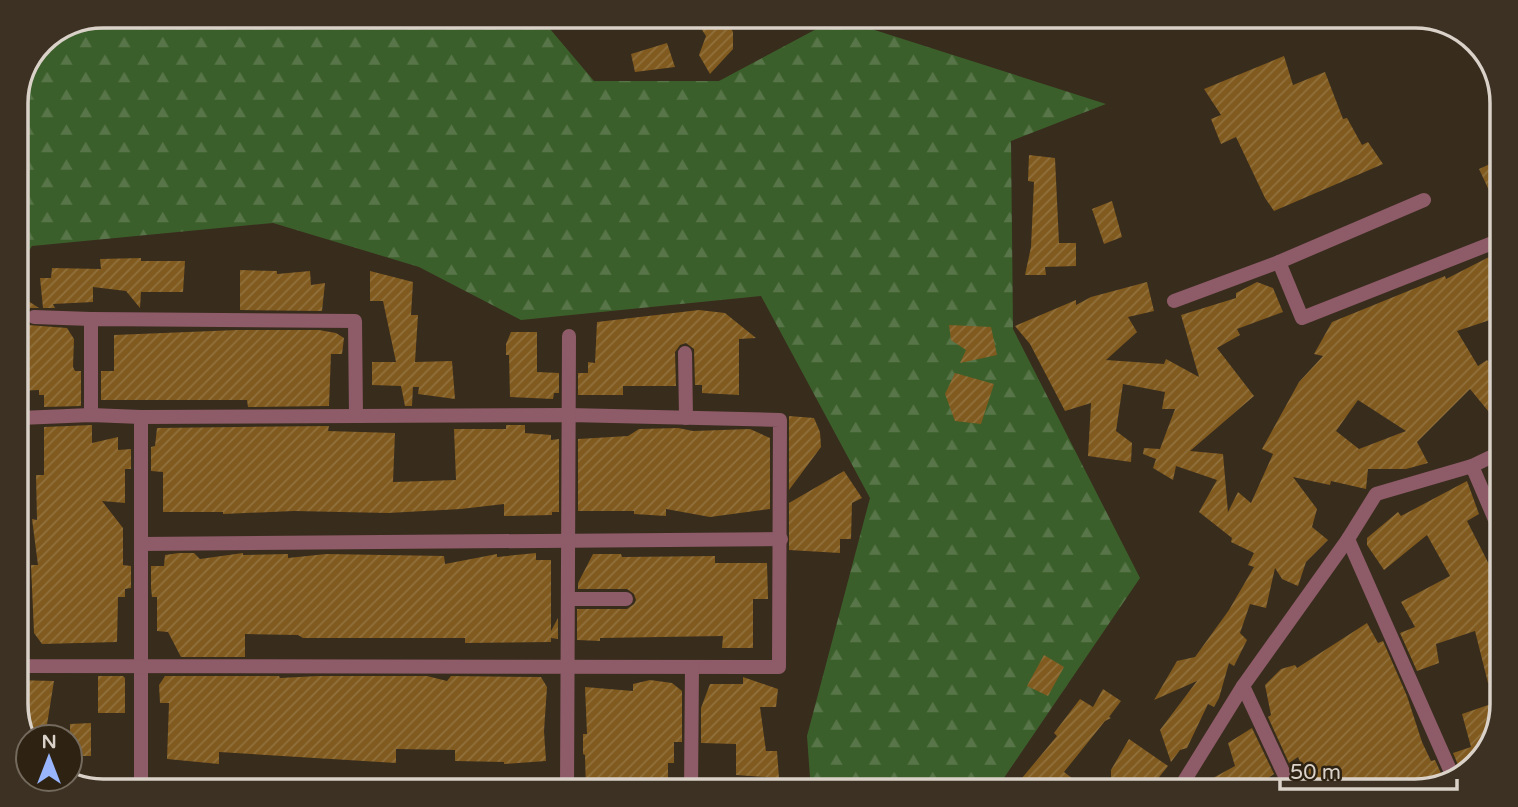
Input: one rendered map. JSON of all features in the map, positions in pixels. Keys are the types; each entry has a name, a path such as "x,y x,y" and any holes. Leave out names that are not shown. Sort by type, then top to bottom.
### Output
{"street":[{"path":"1174,301 1279,262 1424,200"},
{"path":"1279,262 1302,318 1490,244"},
{"path":"34,317 355,321 356,416"},
{"path":"91,319 91,415"},
{"path":"568,779 569,336"},
{"path":"685,353 686,418"},
{"path":"28,418 91,415 569,415 780,420 779,667 28,666"},
{"path":"141,417 141,779"},
{"path":"1185,779 1243,686 1348,539 1376,494 1472,466 1490,457"},
{"path":"1472,466 1490,508"},
{"path":"141,544 780,539"},
{"path":"1348,539 1450,770"},
{"path":"568,598 626,598"},
{"path":"691,779 692,667"},
{"path":"1243,686 1286,779"}],"green space":[{"path":"549,28 594,81 719,81 818,28 868,28 1106,104 1011,141 1013,329 1140,578 1003,779 810,779 807,736 870,498 761,296 521,320 419,267 273,223 32,246 28,252 28,98 31,84 41,61 50,50 61,41 88,29"}],"building":[{"path":"701,28 731,28 733,32 733,49 710,74 699,55 706,36"},
{"path":"667,43 675,67 635,72 631,54"},
{"path":"1284,56 1293,85 1325,72 1343,119 1347,118 1362,145 1368,142 1383,164 1274,211 1236,137 1221,144 1211,119 1221,115 1204,89"},
{"path":"1029,155 1055,158 1059,243 1076,243 1076,266 1045,267 1046,275 1025,275 1031,247 1034,182 1028,181"},
{"path":"1490,164 1490,193 1479,169"},
{"path":"1112,201 1122,237 1104,244 1092,209"},
{"path":"1490,257 1490,320 1457,331 1478,366 1487,360 1490,363 1490,413 1470,389 1417,442 1428,463 1406,469 1368,469 1366,489 1331,481 1330,485 1293,477 1317,509 1312,527 1328,540 1306,562 1298,586 1282,579 1275,568 1266,608 1250,604 1240,633 1247,640 1234,666 1229,663 1219,698 1214,707 1208,704 1187,748 1180,750 1171,762 1160,730 1197,681 1154,700 1177,661 1195,657 1229,610 1254,567 1248,565 1254,553 1231,542 1232,538 1199,512 1217,480 1176,466 1173,480 1153,468 1156,459 1143,454 1144,448 1160,449 1175,409 1162,409 1165,392 1123,384 1116,431 1132,443 1131,462 1088,456 1091,403 1065,411 1030,344 1015,326 1076,300 1076,305 1091,297 1147,282 1154,311 1128,317 1137,332 1106,360 1164,364 1166,359 1199,377 1181,315 1236,298 1236,293 1257,282 1273,288 1283,312 1237,329 1240,335 1217,348 1254,396 1190,451 1223,454 1228,512 1238,492 1251,503 1273,454 1262,449 1299,382 1323,356 1314,354 1332,322 1445,276 1446,279","holes":["1358,400 1406,431 1359,449 1336,431"]},
{"path":"141,258 141,261 185,261 183,292 141,292 140,308 126,291 93,287 93,302 53,304 55,308 43,308 40,278 51,278 52,268 101,269 100,259"},
{"path":"240,270 277,271 277,274 310,271 311,285 325,283 322,311 240,310"},
{"path":"370,271 413,282 411,315 418,315 415,362 452,361 455,399 418,394 419,387 413,387 412,406 405,406 401,386 372,385 372,362 396,362 383,301 370,301"},
{"path":"28,301 39,308 28,310"},
{"path":"699,310 725,313 756,338 739,339 739,395 702,393 702,385 695,385 694,349 686,343 680,345 675,352 676,386 623,386 623,395 578,395 578,373 588,373 588,362 595,363 597,322"},
{"path":"28,325 67,328 74,339 73,367 75,371 81,371 81,406 44,407 44,395 39,395 39,390 28,390"},
{"path":"949,325 991,327 997,355 960,363 966,350 951,340"},
{"path":"319,330 336,333 344,338 342,354 331,354 329,406 248,407 247,400 101,400 101,371 114,371 114,335"},
{"path":"511,332 537,332 537,372 559,373 559,393 554,393 553,399 510,397 509,355 506,355 506,344"},
{"path":"955,373 994,384 981,424 955,421 945,394"},
{"path":"789,416 814,418 820,432 821,447 789,490"},
{"path":"92,425 92,443 118,437 118,450 131,449 131,469 125,469 125,503 102,501 123,528 123,565 131,566 131,588 125,589 125,597 118,597 117,642 42,644 34,633 31,565 38,565 32,519 37,520 36,475 44,475 44,427"},
{"path":"506,425 525,425 525,433 551,435 551,440 559,439 559,512 552,512 552,515 504,516 504,504 388,513 163,512 163,472 151,471 151,447 155,446 157,428 329,426 328,431 395,433 393,482 456,480 454,429 506,429"},
{"path":"678,428 693,431 750,429 770,438 770,509 710,517 666,509 666,516 634,514 634,511 578,511 578,439 628,436 639,429"},
{"path":"844,471 862,498 852,503 851,539 840,539 840,553 789,550 789,503"},
{"path":"1467,481 1479,514 1467,521 1490,566 1490,683 1475,631 1436,644 1439,663 1417,671 1400,633 1415,627 1401,602 1450,576 1427,535 1384,570 1367,545 1367,538 1398,512 1401,516"},
{"path":"194,553 200,559 243,553 288,554 288,558 326,554 444,556 445,564 497,554 497,557 536,553 536,560 551,560 551,631 558,618 558,639 551,638 551,642 465,643 465,638 303,638 298,635 245,634 245,657 181,657 168,632 157,631 157,597 152,597 151,588 151,566 164,566 165,555"},
{"path":"593,554 621,554 622,557 715,556 715,563 767,563 768,599 753,599 753,648 722,648 723,636 577,640 577,609 627,609 636,600 634,594 627,589 578,589 578,583"},
{"path":"1367,623 1378,643 1383,641 1407,696 1422,742 1431,761 1435,760 1441,773 1415,779 1308,779 1298,757 1289,763 1268,717 1271,715 1265,685 1281,669 1295,665 1297,668"},
{"path":"1044,655 1064,667 1048,696 1027,686"},
{"path":"98,676 125,678 125,713 98,713"},
{"path":"165,676 427,676 447,681 451,676 541,677 547,687 544,731 546,761 504,764 455,761 455,750 396,749 396,763 219,752 219,764 167,759 169,703 160,703 159,685"},
{"path":"743,677 778,689 776,707 760,707 766,751 777,751 779,778 736,775 736,744 701,743 701,708 710,684 743,684"},
{"path":"28,680 54,681 47,723 30,723"},
{"path":"650,680 672,683 682,691 682,742 674,742 674,763 668,763 668,779 586,779 583,754 583,734 587,734 585,687 633,691 633,684"},
{"path":"1103,689 1121,701 1109,717 1111,718 1105,721 1064,772 1073,779 1022,778 1057,736 1054,733 1080,699 1093,707"},
{"path":"1490,704 1489,719 1482,737 1458,765 1453,753 1471,747 1462,714"},
{"path":"84,723 91,723 91,756 84,756"},
{"path":"1252,728 1274,774 1268,779 1211,779 1235,766 1228,743"},
{"path":"1129,739 1168,766 1158,779 1112,779 1111,770"}]}
